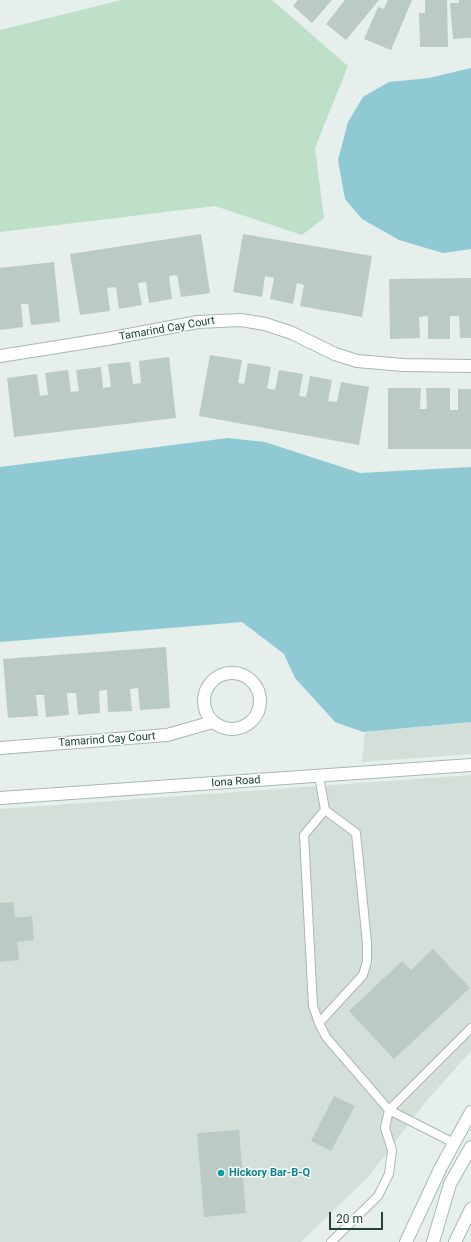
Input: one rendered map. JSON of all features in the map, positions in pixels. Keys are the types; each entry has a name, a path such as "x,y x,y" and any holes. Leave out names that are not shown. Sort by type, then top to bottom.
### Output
{"street":[{"name":"Tamarind Cay Court","path":"0,356 107,340 198,322 240,320 265,324 292,333 335,354 357,361 403,365 471,366"},
{"path":"230,673 239,673 248,677 255,684 261,701 259,710 248,725 230,729 221,727 213,722 207,715 204,706 204,696 207,688 213,680 230,673"},
{"name":"Tamarind Cay Court","path":"0,748 167,735 213,722"},
{"name":"Iona Road","path":"0,798 471,764"},
{"path":"406,1242 454,1143 471,1112"},
{"path":"433,1242 450,1184 471,1147"},
{"path":"455,1242 471,1209"}],"lane":[{"path":"319,776 325,810 356,833 368,961 363,974 319,1023"},
{"path":"325,810 304,835 313,1006 319,1023 326,1037 389,1110 454,1143"},
{"path":"331,1242 378,1196 390,1174 392,1150 385,1128 389,1110 471,1028"}],"shaded area":[{"path":"471,722 471,754 362,762 365,732"},
{"path":"471,775 471,1051 428,1099 368,1177 301,1242 0,1242 0,809"}],"green space":[{"path":"122,0 272,0 348,66 315,148 324,218 302,235 215,206 0,232 0,30"}],"water":[{"path":"471,68 471,249 443,253 399,240 362,219 345,199 338,160 348,122 363,97 389,82 429,78"},
{"path":"228,438 265,442 360,473 471,467 471,722 363,732 335,722 295,678 284,654 242,622 0,642 0,467"}],"building":[{"path":"298,0 332,0 312,23 293,6"},
{"path":"345,0 379,0 346,40 326,24"},
{"path":"388,0 412,0 391,50 364,39 378,7 384,9"},
{"path":"425,0 447,0 448,47 420,47 419,13 425,13"},
{"path":"459,0 471,0 471,38 453,39 450,3 459,3"},
{"path":"201,234 210,293 181,297 177,275 169,276 172,299 149,303 146,282 138,283 142,305 119,309 116,287 107,288 110,311 80,315 70,254"},
{"path":"243,234 372,256 362,317 300,306 304,285 297,283 293,304 270,299 274,278 265,276 262,297 233,292"},
{"path":"54,262 60,322 31,325 28,304 21,304 23,327 0,330 0,268"},
{"path":"471,278 471,338 460,338 459,316 450,316 450,339 428,339 428,316 419,317 420,338 390,339 389,279"},
{"path":"210,355 242,360 238,383 244,384 248,363 271,367 267,388 275,390 279,370 303,374 299,396 306,397 310,376 332,380 328,401 337,402 341,382 369,387 359,445 199,416"},
{"path":"169,357 176,418 14,437 7,378 37,374 40,396 48,395 45,373 68,370 71,392 79,391 76,370 101,367 103,388 111,387 108,364 130,362 133,384 141,383 139,361"},
{"path":"388,388 421,388 420,409 427,409 426,388 450,388 450,410 458,410 458,389 471,389 471,449 388,449"},
{"path":"166,647 170,708 140,710 138,688 130,689 132,711 108,712 107,690 99,691 100,713 78,715 76,693 67,693 69,715 46,717 44,695 36,695 38,716 8,718 3,659"},
{"path":"13,902 15,918 32,916 34,940 17,942 19,960 0,962 0,903"},
{"path":"433,949 470,988 394,1059 349,1011 402,961 411,970"},
{"path":"334,1096 355,1106 331,1151 311,1141"},
{"name":"Hickory Bar-B-Q","path":"239,1130 246,1213 204,1217 197,1133"}],"place":[{"name":"Hickory Bar-B-Q","path":"221,1173"}]}
